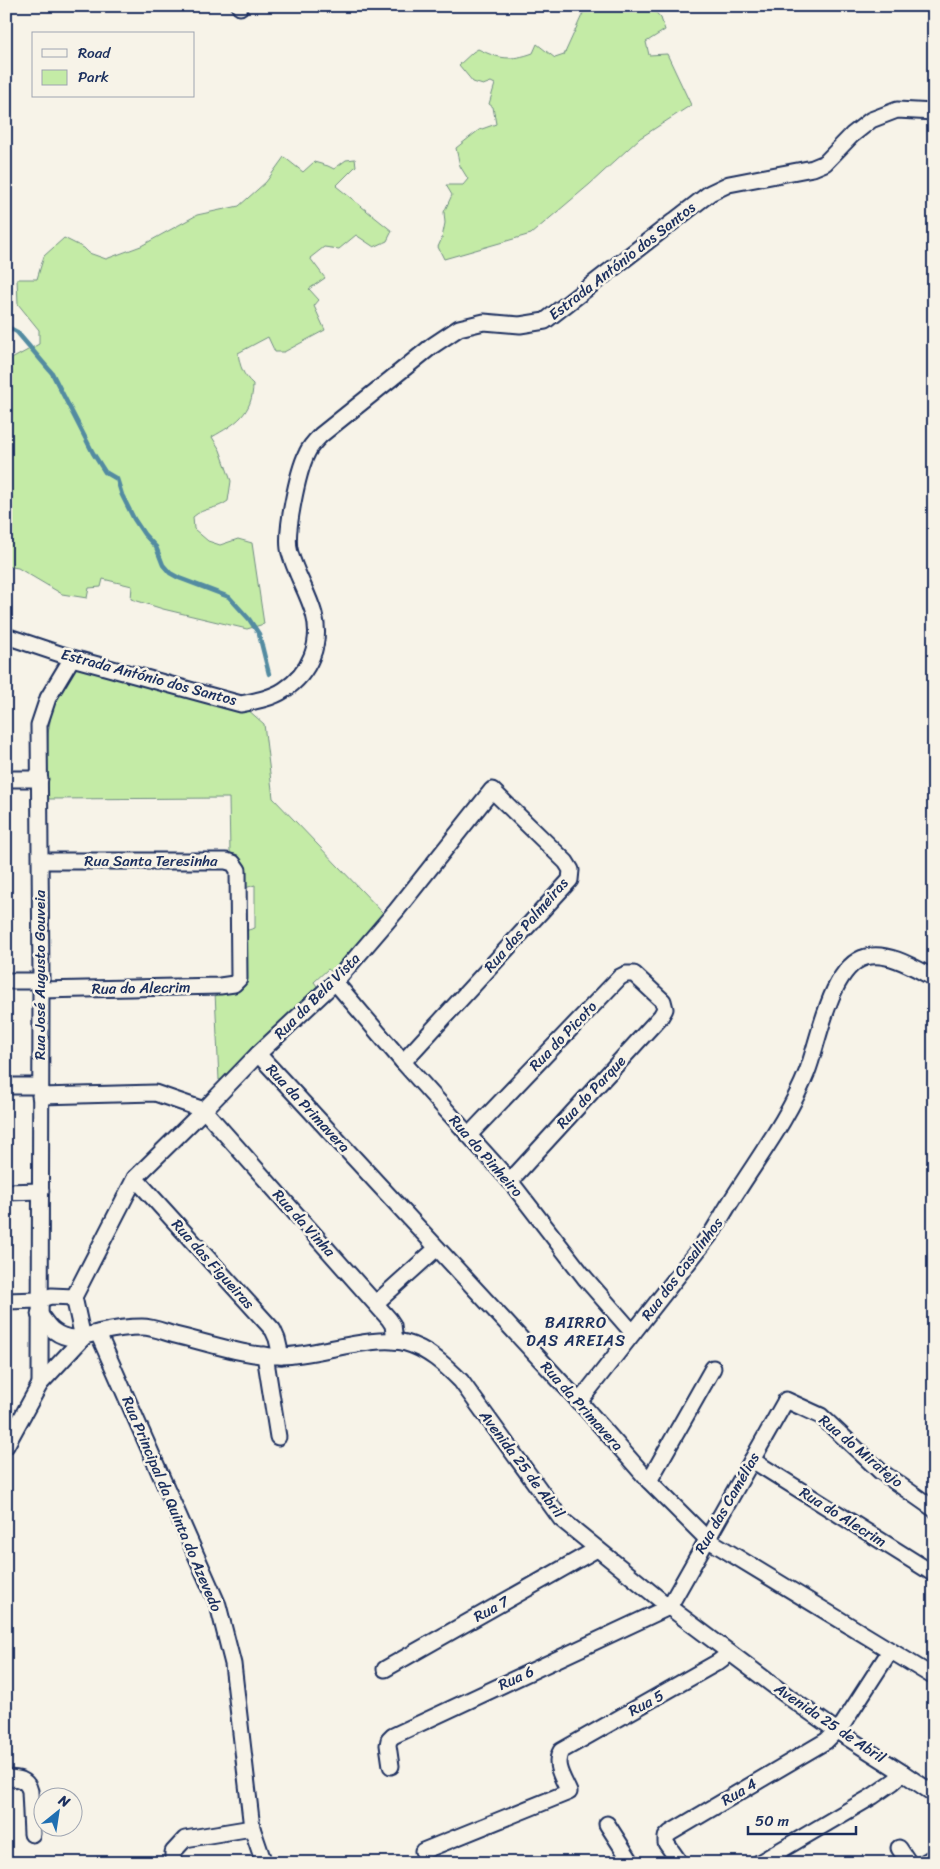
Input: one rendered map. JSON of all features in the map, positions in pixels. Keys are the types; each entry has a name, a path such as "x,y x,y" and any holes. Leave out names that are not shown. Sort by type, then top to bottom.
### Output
{"street":[{"name":"Estrada António dos Santos","path":"6,636 72,658 241,704 266,698 284,690 301,676 312,658 317,638 314,614 289,552 288,537 297,485 306,454 321,435 432,346 459,328 484,322 520,326 545,322 710,193 729,184 813,168 825,163 852,135 871,120 889,113 898,110 934,112"},
{"name":"Rua José Augusto Gouveia","path":"40,1384 41,861 39,725 48,698 72,658"},
{"path":"6,779 40,778"},
{"name":"Rua da Bela Vista","path":"74,1297 135,1178 258,1054 335,982 396,911 492,790"},
{"name":"Rua das Palmeiras","path":"403,1062 570,880 571,870 566,862 492,790"},
{"name":"Rua Santa Teresinha","path":"41,861 226,860 232,863 238,870 239,979"},
{"name":"Rua dos Casalinhos","path":"579,1402 713,1231 790,1108 807,1072 835,986 851,965 865,957 880,957 896,960 934,978"},
{"name":"Rua do Picoto","path":"469,1135 620,977 626,974 634,974 663,1001"},
{"name":"Rua do Alecrim","path":"6,981 41,986 220,986 234,984 239,979"},
{"name":"Rua do Pinheiro","path":"335,982 403,1062 510,1181 585,1278 633,1333"},
{"name":"Rua do Parque","path":"510,1181 661,1016 665,1009 663,1001"},
{"name":"Rua da Primavera","path":"258,1054 649,1480 707,1539 934,1676"},
{"path":"6,1086 40,1091 155,1093 204,1110"},
{"name":"Rua da Vinha","path":"204,1110 376,1303 393,1325 395,1341"},
{"name":"Rua das Figueiras","path":"135,1178 273,1330 281,1356"},
{"path":"6,1192 41,1191"},
{"path":"376,1303 437,1248"},
{"path":"39,1307 51,1296 74,1297 83,1338"},
{"path":"6,1301 39,1307 54,1331 69,1338 83,1338"},
{"name":"Avenida 25 de Abril","path":"83,1338 121,1328 144,1327 241,1351 281,1356 314,1353 370,1342 395,1341 416,1346 445,1365 461,1381 562,1519 669,1607 730,1653 837,1731 934,1794"},
{"name":"Rua Principal da Quinta do Azevedo","path":"98,1333 218,1606 234,1664 252,1828 264,1863"},
{"path":"7,1443 40,1384 83,1338"},
{"path":"265,1355 278,1437"},
{"path":"649,1480 713,1368"},
{"name":"Rua das Camélias","path":"669,1607 786,1400"},
{"name":"Rua do Miratejo","path":"786,1400 821,1416 880,1470 934,1509"},
{"name":"Rua do Alecrim","path":"752,1460 934,1574"},
{"name":"Rua 7","path":"385,1669 597,1549"},
{"name":"Rua 6","path":"391,1766 388,1745 389,1740 393,1736 669,1607"},
{"path":"837,1731 890,1651"},
{"name":"Rua 5","path":"423,1851 569,1792 557,1764 557,1758 561,1751 718,1662 730,1653"},
{"name":"Rua 4","path":"680,1863 666,1843 666,1837 670,1833 826,1741 837,1731"},
{"path":"758,1863 872,1796 894,1782 903,1773"},
{"path":"6,1778 24,1780 28,1784 32,1834"},
{"path":"607,1824 632,1863"},
{"path":"174,1863 173,1852 185,1839 252,1828"},
{"path":"899,1848 909,1863"},
{"path":"924,1863 934,1858"}],"green space":[{"path":"588,6 650,6 661,18 665,30 646,42 649,55 667,54 691,105 640,138 531,234 444,259 438,247 445,223 444,212 452,195 446,185 463,185 468,179 460,166 456,148 479,130 496,124 493,107 489,104 495,84 491,82 483,85 473,82 459,65 478,49 499,57 511,58 533,53 537,44 555,58 564,55"},
{"path":"284,157 303,172 314,162 334,169 346,160 355,159 356,166 336,186 392,231 387,241 374,247 356,235 339,249 324,247 310,258 325,278 309,289 319,300 314,306 325,330 284,352 275,352 268,337 238,353 242,370 253,384 250,403 241,417 212,437 220,450 231,481 228,501 193,517 194,529 208,541 220,545 238,539 252,543 264,624 247,629 163,609 131,599 132,586 103,579 101,587 89,588 87,598 62,594 18,568 6,566 6,514 11,500 6,496 6,362 39,344 39,330 18,304 17,279 37,279 44,256 64,238 84,248 89,253 106,259 141,246 197,215 239,206 266,182"},
{"path":"78,664 247,709 264,724 273,798 383,913 332,972 328,969 314,982 317,986 223,1079 219,1080 215,992 235,992 245,984 247,978 245,931 255,928 255,885 245,888 243,863 230,853 229,798 46,799 48,734 52,709 72,669"}],"waterway":[{"path":"6,326 17,332 52,373 93,453 105,472 117,479 122,495 134,519 156,547 163,565 170,573 179,578 229,597 249,619 259,634 269,674"}],"district":[{"name":"BAIRRO DAS AREIAS","path":"576,1331"}]}
